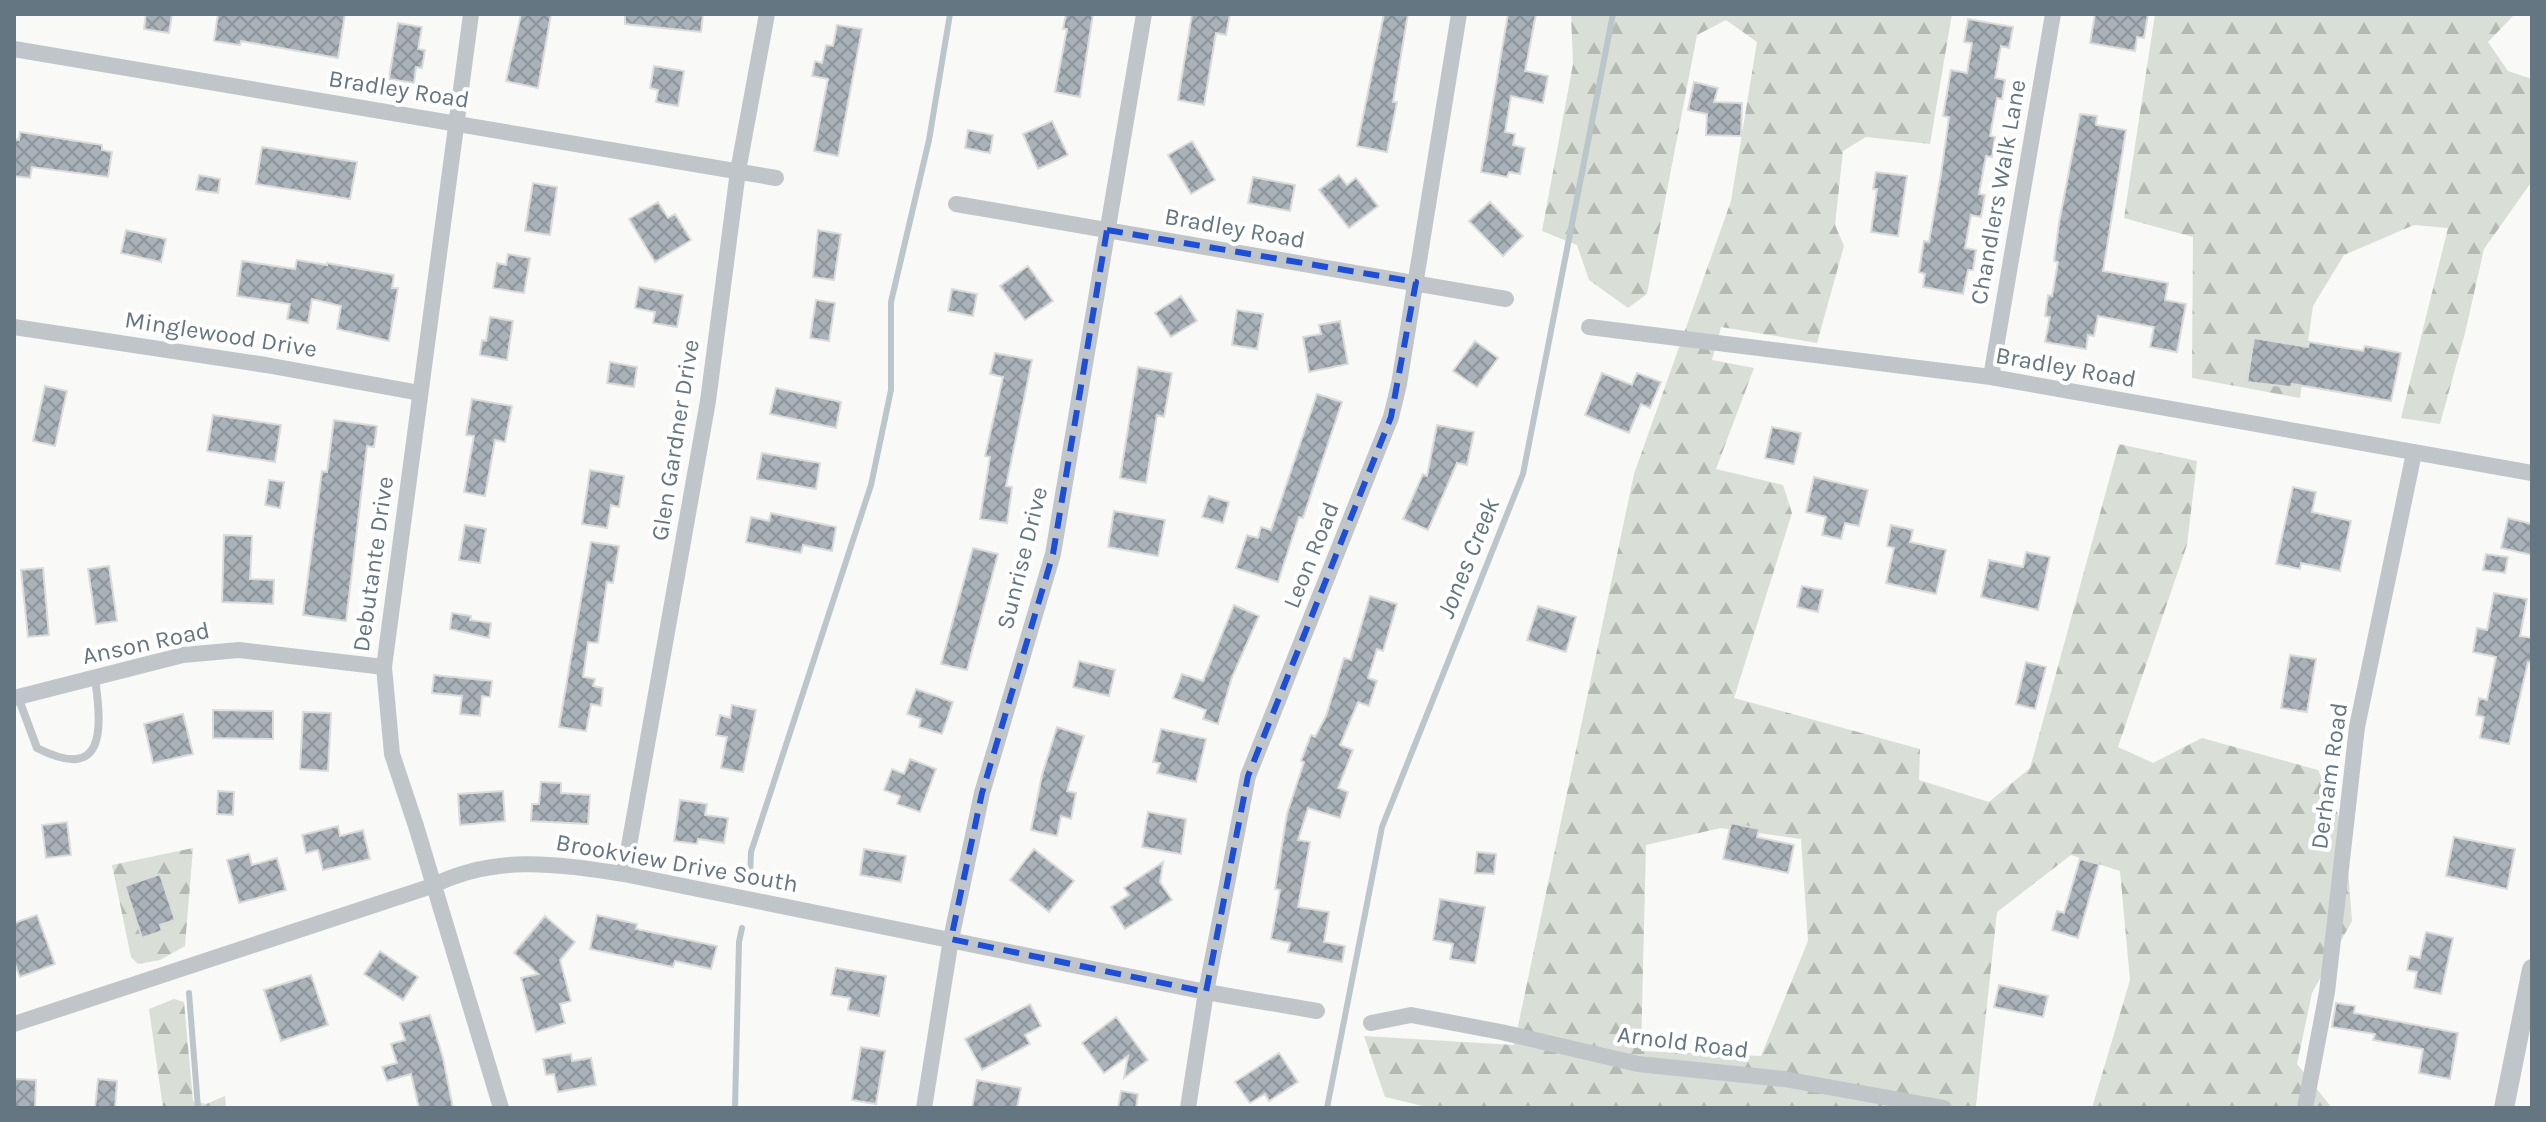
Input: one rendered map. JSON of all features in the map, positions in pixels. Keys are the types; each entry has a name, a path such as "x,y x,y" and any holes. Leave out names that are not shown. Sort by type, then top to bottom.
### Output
{"street":[{"name":"Debutante Drive","path":"471,14 384,667 392,754 501,1108"},
{"name":"Glen Gardner Drive","path":"624,874 708,401 738,171 767,14"},
{"name":"Sunrise Drive","path":"924,1108 951,939 982,793 1053,554 1144,14"},
{"name":"Leon Road","path":"1188,1108 1206,992 1248,776 1391,417 1459,14"},
{"name":"Chandlers Walk Lane","path":"1991,377 2053,14"},
{"name":"Bradley Road","path":"14,49 776,178"},
{"name":"Bradley Road","path":"956,204 1506,299"},
{"name":"Minglewood Drive","path":"14,327 266,365 420,393"},
{"name":"Bradley Road","path":"1589,327 1991,377 2532,473"},
{"name":"Derham Road","path":"2305,1108 2327,992 2357,727 2414,453"},
{"name":"Anson Road","path":"16,697 183,655 239,650 384,667"},
{"name":"Brookview Drive South","path":"14,1024 432,886 455,875 480,868 551,863 624,874 1206,992"},
{"path":"2504,1108 2531,975"},
{"path":"1206,992 1317,1011"},
{"name":"Arnold Road","path":"1371,1023 1411,1015 1638,1064 1784,1079 1944,1108"}],"lane":[{"path":"16,697 37,748 58,759 76,761 88,755 96,741 99,723 95,677"}],"highlighted area":[{"path":"1107,230 1416,282 1391,417 1248,776 1206,992 951,939 982,793 1053,554"}],"green space":[{"path":"1571,14 1952,14 1930,144 1866,137 1843,151 1835,225 1844,246 1817,343 1721,327 1712,360 1754,368 1716,469 1783,485 1792,513 1734,698 1920,749 1919,780 1989,802 2030,768 2119,444 2197,461 2187,545 2118,747 2153,763 2202,738 2318,770 2345,830 2352,921 2312,993 2297,1064 2332,1108 2092,1108 2130,980 2120,871 2071,855 1997,912 1976,1106 1983,1108 1431,1108 1385,1097 1364,1036 1514,1045 1634,474 1731,201 1757,42 1726,20 1697,35 1647,294 1628,308 1589,280 1577,245 1542,231 1573,64","holes":["1721,828 1801,839 1808,941 1761,1056 1641,1051 1646,845"]},
{"path":"2155,14 2515,14 2488,42 2508,71 2532,79 2530,184 2484,249 2440,424 2401,418 2448,228 2414,225 2344,255 2313,306 2300,398 2192,378 2193,237 2124,218"},
{"path":"193,848 185,946 160,960 138,964 131,957 112,865"},
{"path":"174,999 184,1002 193,1101 206,1104 225,1096 226,1108 163,1108 149,1009"}],"building":[{"path":"146,14 172,14 169,33 144,29"},
{"path":"218,14 345,14 338,58 241,41 240,45 214,41"},
{"path":"521,14 551,14 538,88 506,81"},
{"path":"625,14 703,14 701,32 625,24"},
{"path":"1066,14 1093,14 1080,97 1055,92 1067,29 1063,29"},
{"path":"1192,14 1230,14 1226,35 1216,33 1204,105 1178,100"},
{"path":"1384,14 1408,14 1387,152 1357,146"},
{"path":"1508,14 1536,14 1525,71 1548,76 1543,103 1511,96 1505,132 1515,134 1513,145 1525,148 1520,174 1509,172 1507,177 1481,172"},
{"path":"2095,14 2148,14 2144,38 2137,37 2135,51 2090,43"},
{"path":"1968,19 2013,27 2009,48 2001,46 1995,78 2005,80 2002,99 1997,98 1990,136 1995,137 1992,157 1986,156 1979,194 1985,195 1981,217 1971,215 1965,248 1976,250 1973,270 1968,270 1963,294 1923,287 1925,274 1919,272 1924,241 1929,242 1941,174 1949,117 1943,116 1951,70 1967,73 1972,43 1964,42"},
{"path":"398,23 422,27 418,49 425,50 422,68 416,67 414,83 389,79"},
{"path":"837,25 862,29 838,156 814,151 828,79 812,76 815,61 822,63 826,45 833,46"},
{"path":"654,66 684,71 678,106 656,102 658,90 650,88"},
{"path":"1694,82 1718,88 1714,102 1742,103 1741,136 1706,135 1707,114 1688,110"},
{"path":"2080,114 2097,116 2096,125 2126,130 2103,271 2168,283 2165,300 2186,304 2177,352 2150,347 2154,327 2098,316 2094,336 2088,335 2086,349 2045,342 2050,317 2045,316 2048,295 2052,296 2058,262 2054,261 2059,223"},
{"path":"1052,121 1068,155 1038,169 1023,134"},
{"path":"968,130 993,135 990,153 965,148"},
{"path":"20,132 102,145 102,150 112,152 108,177 32,167 30,178 14,176 14,139 19,140"},
{"path":"1192,141 1215,180 1191,194 1168,155"},
{"path":"262,147 357,162 350,199 256,184"},
{"path":"1876,172 1907,176 1898,236 1871,232 1877,189 1873,189"},
{"path":"199,175 220,179 218,193 196,190"},
{"path":"1339,175 1347,185 1356,178 1378,206 1349,228 1319,190"},
{"path":"1253,177 1295,185 1290,211 1248,203"},
{"path":"533,183 557,187 550,235 525,231"},
{"path":"658,202 668,218 675,214 691,240 655,262 629,219"},
{"path":"1490,202 1523,236 1503,256 1469,221"},
{"path":"126,230 166,239 161,262 121,253"},
{"path":"818,230 841,234 834,280 813,277"},
{"path":"508,254 530,258 524,293 493,288 497,263 506,265"},
{"path":"297,260 394,275 392,288 398,288 389,341 337,329 341,306 312,299 308,323 287,319 290,304 237,296 242,261 295,269"},
{"path":"1028,266 1053,301 1025,320 1000,286"},
{"path":"639,287 683,295 677,327 653,323 655,312 635,308"},
{"path":"952,289 977,294 973,316 948,311"},
{"path":"1181,296 1197,321 1171,337 1155,313"},
{"path":"816,300 835,303 829,341 810,338"},
{"path":"1237,310 1263,314 1257,349 1232,345"},
{"path":"490,317 513,321 507,360 480,355"},
{"path":"1340,321 1348,364 1309,372 1303,337 1321,334 1319,325"},
{"path":"2254,338 2308,347 2309,342 2363,351 2365,346 2401,353 2391,401 2292,384 2291,387 2247,382"},
{"path":"1475,341 1498,358 1477,387 1453,371"},
{"path":"995,353 1032,360 1006,486 1012,487 1007,523 980,519 990,457 985,456 1003,377 990,374"},
{"path":"610,362 637,367 634,387 607,383"},
{"path":"1138,367 1172,373 1164,417 1157,415 1146,483 1120,478"},
{"path":"1602,373 1632,385 1637,373 1661,382 1650,408 1641,404 1629,433 1585,415"},
{"path":"45,386 67,391 55,446 33,441"},
{"path":"776,388 841,402 836,428 770,414"},
{"path":"1317,394 1342,402 1278,582 1236,568 1247,535 1258,538 1261,527 1271,530"},
{"path":"472,399 512,406 505,442 495,440 485,496 464,492 474,436 466,435"},
{"path":"213,415 281,425 275,462 207,451"},
{"path":"334,420 377,426 374,447 367,446 346,621 303,615 322,471 327,472"},
{"path":"1437,425 1474,432 1467,465 1457,463 1428,530 1403,519 1423,474 1427,476"},
{"path":"1772,427 1801,433 1794,464 1765,458"},
{"path":"762,453 820,463 816,489 757,479"},
{"path":"590,470 624,476 619,507 611,505 607,528 582,524"},
{"path":"1814,477 1868,490 1859,526 1845,523 1841,539 1822,535 1826,517 1806,512"},
{"path":"269,480 284,482 280,508 265,505"},
{"path":"2293,487 2316,492 2312,512 2351,521 2340,571 2301,563 2300,569 2276,564"},
{"path":"1209,496 1229,502 1223,523 1202,517"},
{"path":"1114,511 1165,520 1158,556 1108,547"},
{"path":"771,513 836,527 832,551 803,545 801,553 746,542 751,517 769,521"},
{"path":"2508,518 2532,524 2532,555 2501,548"},
{"path":"465,525 486,529 480,563 459,560"},
{"path":"1891,525 1913,530 1910,542 1946,550 1936,594 1886,583 1894,548 1887,546"},
{"path":"224,535 252,536 250,579 274,580 273,604 222,602"},
{"path":"591,542 619,546 613,583 607,582 598,643 588,642 583,677 595,679 593,686 603,688 601,706 591,704 586,731 559,727"},
{"path":"973,548 998,554 967,670 941,664"},
{"path":"2026,552 2050,557 2038,610 1981,597 1989,560 2023,567"},
{"path":"2486,554 2508,557 2505,573 2483,570"},
{"path":"109,566 117,621 96,624 88,569"},
{"path":"43,568 49,635 28,637 21,570"},
{"path":"1802,586 1823,590 1818,612 1797,607"},
{"path":"2494,593 2527,599 2520,636 2532,638 2532,663 2528,662 2509,744 2480,738 2484,717 2476,715 2479,698 2487,700 2496,657 2473,652 2477,628 2487,630"},
{"path":"1370,596 1397,604 1383,651 1377,649 1368,678 1377,681 1369,706 1358,702 1340,745 1353,750 1338,788 1348,792 1340,818 1308,808 1298,840 1310,842 1298,907 1329,912 1324,942 1345,946 1342,962 1288,952 1290,943 1271,939 1280,890 1275,889 1287,814 1304,762 1301,761 1311,735 1315,737 1326,716 1344,658 1351,660"},
{"path":"1234,605 1259,616 1232,677 1218,724 1203,719 1206,710 1173,698 1182,674 1203,681"},
{"path":"1538,606 1576,617 1566,652 1527,640"},
{"path":"452,613 491,623 489,638 450,629"},
{"path":"2290,655 2316,659 2307,712 2281,708"},
{"path":"1079,661 1115,670 1109,696 1073,687"},
{"path":"2026,662 2046,667 2035,709 2016,704"},
{"path":"434,675 492,681 490,697 482,696 480,716 460,714 462,696 432,693"},
{"path":"916,689 953,702 942,734 919,727 921,719 907,714"},
{"path":"732,705 756,710 743,772 721,768 727,737 716,735 720,715 730,718"},
{"path":"213,710 273,711 273,739 213,738"},
{"path":"303,712 331,713 328,771 300,769"},
{"path":"183,714 193,754 153,763 144,724"},
{"path":"1057,727 1084,736 1067,791 1076,793 1071,819 1061,816 1057,836 1031,830 1042,775"},
{"path":"1161,729 1206,739 1196,782 1157,773 1160,763 1153,762"},
{"path":"910,759 936,769 920,812 897,804 900,796 884,790 892,769 904,774"},
{"path":"541,782 561,783 561,793 590,795 588,824 531,821 532,804 539,804"},
{"path":"218,791 234,792 233,815 217,814"},
{"path":"503,791 505,821 460,825 458,794"},
{"path":"680,800 707,804 705,815 728,818 724,843 698,839 697,844 674,841"},
{"path":"1148,812 1186,819 1181,854 1142,847"},
{"path":"67,822 71,855 46,858 42,825"},
{"path":"1731,823 1759,829 1757,837 1794,845 1788,873 1723,859"},
{"path":"338,826 340,836 363,830 370,859 323,870 318,850 306,853 302,835"},
{"path":"2454,837 2515,849 2507,889 2446,876"},
{"path":"864,849 906,856 901,882 860,875"},
{"path":"1034,849 1074,881 1049,912 1010,880"},
{"path":"1477,852 1496,854 1494,874 1475,873"},
{"path":"249,854 252,865 277,858 286,890 239,903 227,860"},
{"path":"2080,859 2099,864 2078,938 2052,930 2057,911 2064,913"},
{"path":"1163,862 1160,882 1172,900 1125,929 1111,907 1129,895 1124,888"},
{"path":"160,874 175,920 160,925 162,931 142,938 125,886"},
{"path":"1440,899 1485,907 1475,963 1450,959 1453,944 1433,940"},
{"path":"37,915 55,964 20,977 14,962 14,923"},
{"path":"597,915 637,924 636,929 717,946 711,969 675,961 673,967 590,949"},
{"path":"545,916 575,942 560,960 571,1001 560,1004 565,1023 536,1032 521,978 538,974 514,953"},
{"path":"2426,932 2453,938 2441,994 2414,988 2417,972 2407,970 2410,956 2420,958"},
{"path":"380,951 418,977 403,1000 364,974"},
{"path":"836,968 886,976 879,1016 848,1010 850,998 831,995"},
{"path":"311,975 328,1025 281,1041 264,990"},
{"path":"1999,985 2048,996 2043,1017 1994,1007"},
{"path":"2336,1003 2355,1006 2354,1013 2458,1033 2450,1079 2419,1073 2423,1049 2373,1040 2375,1034 2332,1027"},
{"path":"1030,1004 1041,1026 1025,1035 1030,1044 982,1070 965,1039"},
{"path":"430,1015 453,1108 419,1108 411,1074 387,1081 382,1067 397,1063 391,1044 405,1040 400,1023"},
{"path":"1116,1017 1148,1060 1124,1078 1128,1056 1104,1073 1082,1043"},
{"path":"861,1047 885,1051 876,1104 852,1100"},
{"path":"1279,1053 1298,1082 1269,1101 1265,1094 1250,1103 1235,1082"},
{"path":"571,1054 572,1061 591,1058 596,1085 558,1092 554,1074 546,1075 543,1059"},
{"path":"14,1079 36,1080 35,1108 14,1108"},
{"path":"98,1079 117,1081 115,1108 95,1108"},
{"path":"977,1080 1021,1088 1017,1108 972,1108"},
{"path":"1121,1091 1138,1094 1136,1108 1118,1108"}],"waterway":[{"path":"750,878 751,852 871,485 891,390 891,302 929,140 950,14"},
{"name":"Jones Creek","path":"1327,1108 1382,827 1523,474 1613,14"},
{"path":"735,1108 739,942 742,928"},
{"path":"189,993 198,1108"}]}
